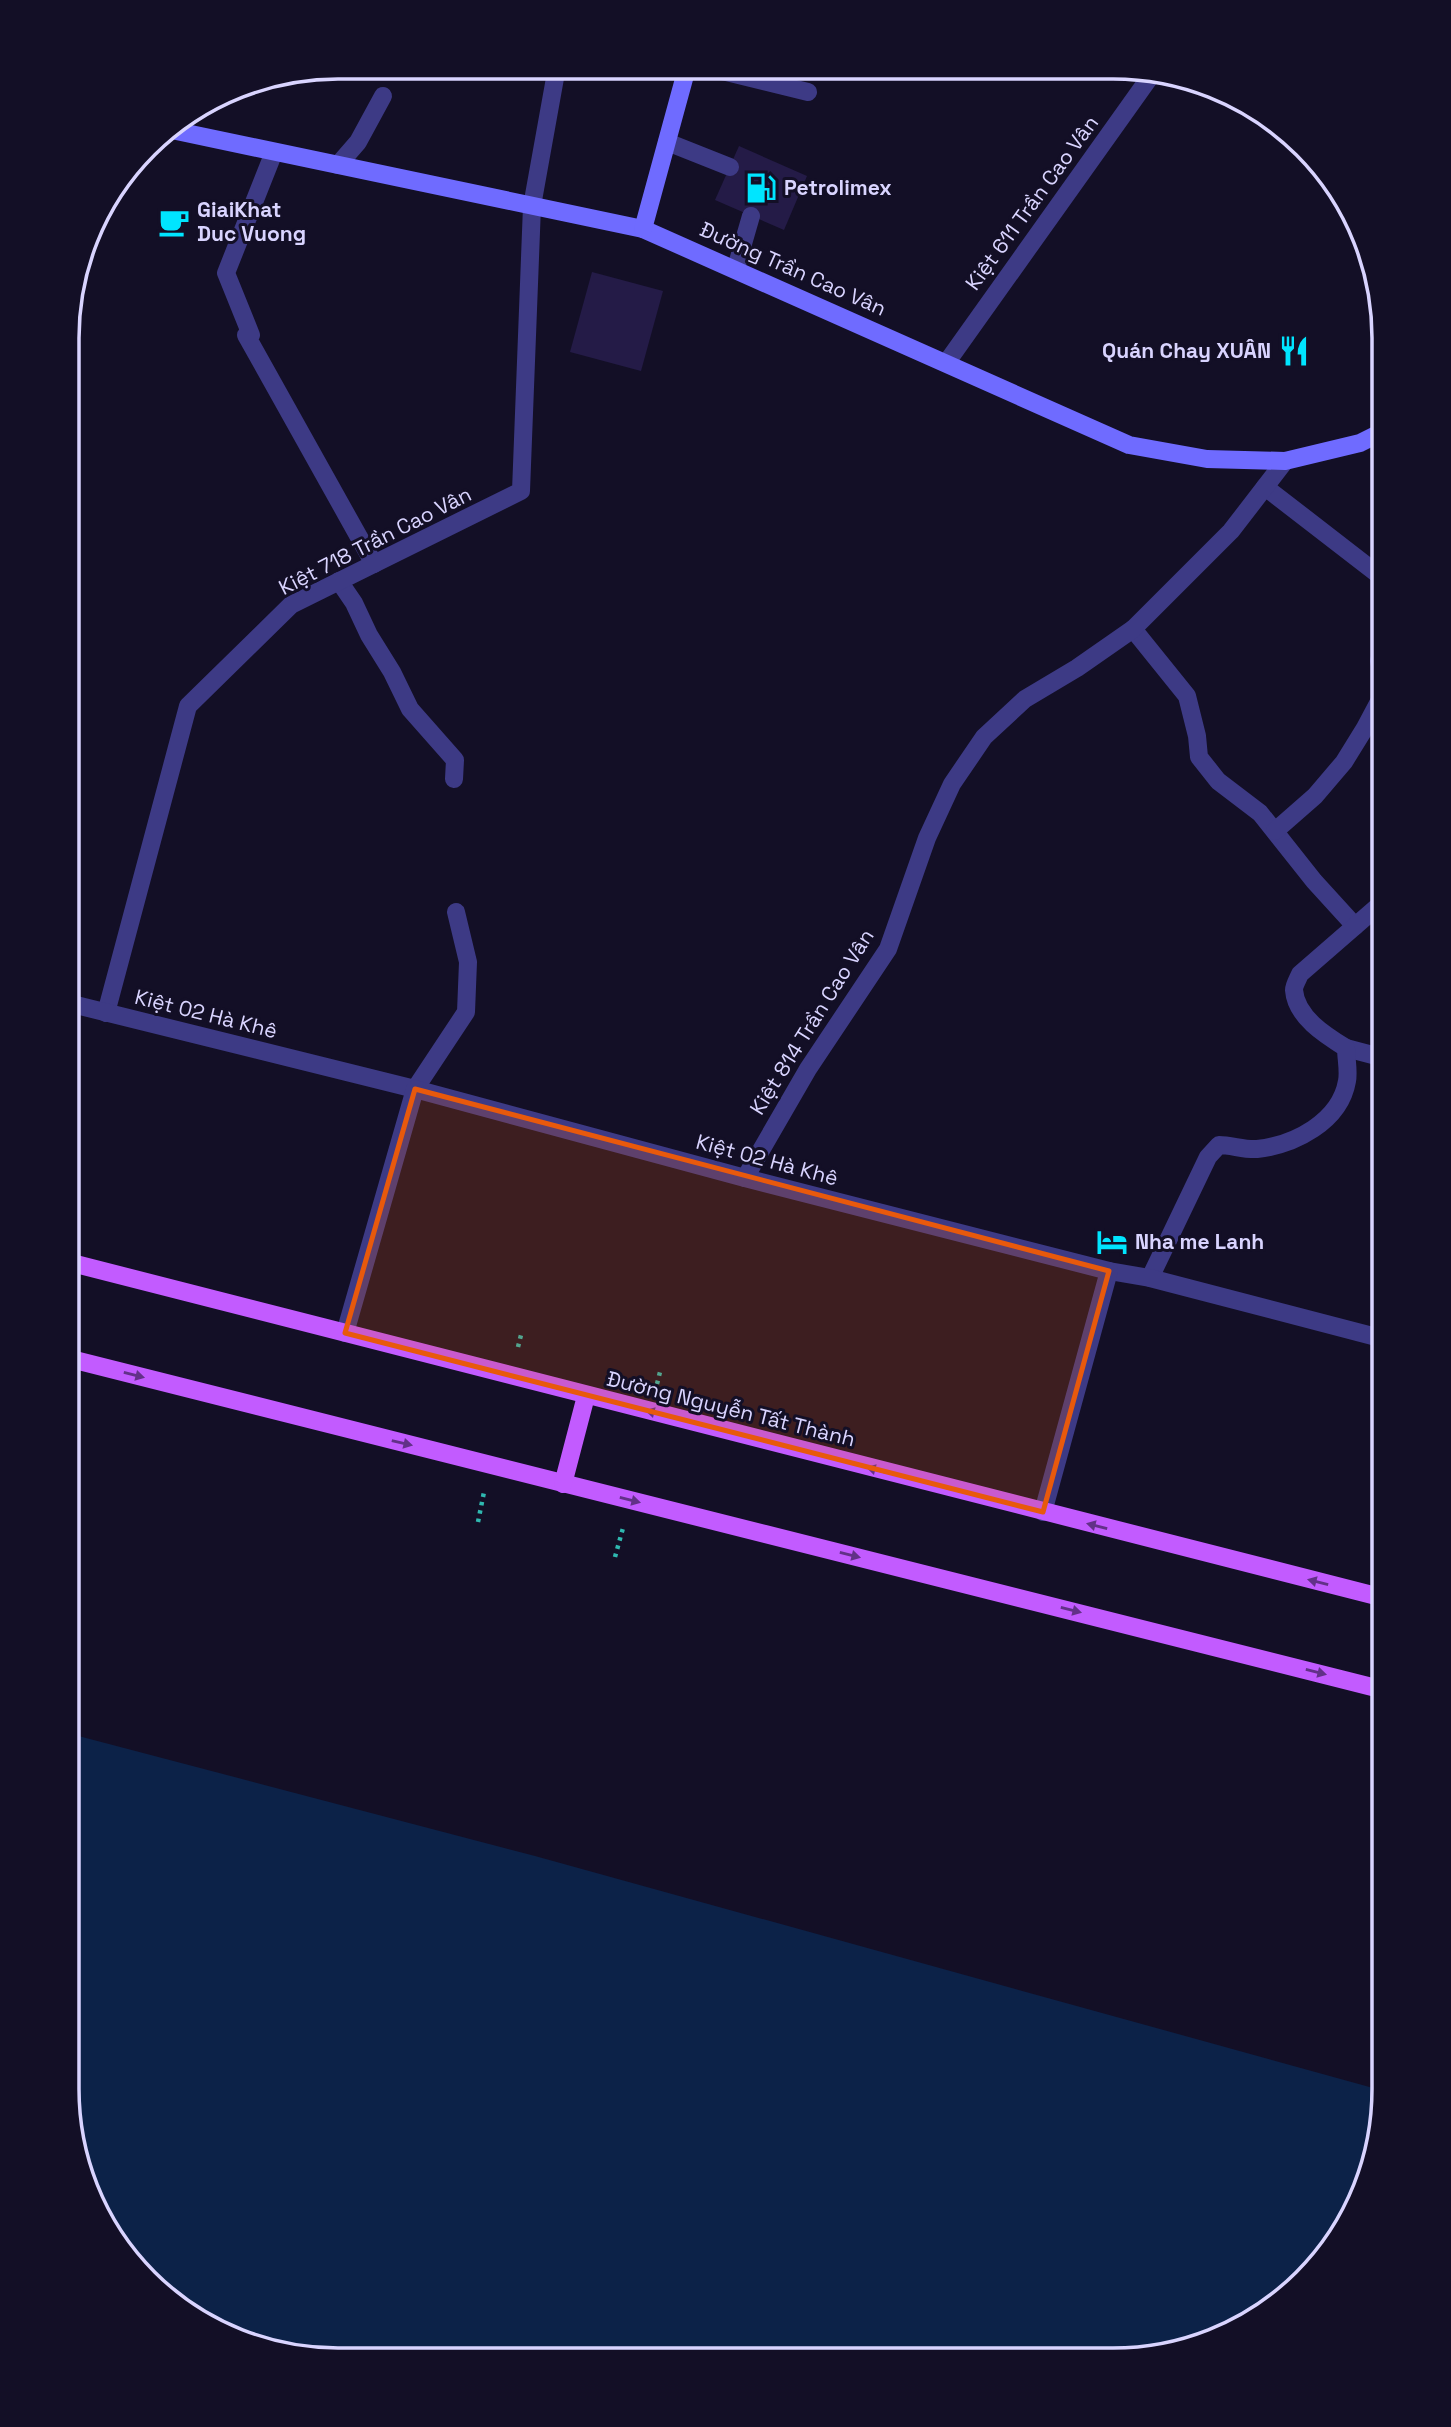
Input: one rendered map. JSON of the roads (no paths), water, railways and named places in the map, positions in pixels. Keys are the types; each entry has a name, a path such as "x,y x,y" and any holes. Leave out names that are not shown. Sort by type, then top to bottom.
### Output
{"main road":[{"path":"643,229 684,79"},
{"name":"Đường Trần Cao Vân","path":"180,132 643,229 736,268 1129,445 1207,459 1285,461 1360,443 1372,437"},
{"name":"Đường Nguyễn Tất Thành","path":"79,1265 1372,1595"},
{"path":"79,1361 1372,1687"},
{"path":"563,1484 586,1396"}],"street":[{"path":"532,206 555,79"},
{"path":"755,79 808,92"},
{"name":"Kiệt 611 Trần Cao Vân","path":"947,362 1148,81"},
{"path":"338,165 358,142 383,96"},
{"path":"667,142 730,167"},
{"path":"274,152 226,273 251,335 246,335 374,564"},
{"name":"Kiệt 718 Trần Cao Vân","path":"106,1013 188,706 291,605 521,491 532,206"},
{"path":"736,268 751,216"},
{"name":"Kiệt 814 Trần Cao Vân","path":"745,1178 808,1069 888,948 927,838 952,784 984,737 1025,699 1077,668 1133,629 1231,531 1285,461"},
{"path":"1265,487 1372,570"},
{"path":"339,581 354,603 410,709 455,760 454,779"},
{"path":"1133,629 1187,696 1199,757 1218,781 1259,813 1314,881 1355,926"},
{"path":"1275,831 1315,796 1344,762 1372,715"},
{"path":"1372,911 1300,974 1294,988 1300,1008 1321,1033 1346,1048 1372,1055"},
{"path":"345,1333 415,1089 466,1012 468,962 456,912"},
{"name":"Kiệt 02 Hà Khê","path":"79,1006 415,1089 745,1178 1372,1336"},
{"path":"1150,1278 1208,1157 1219,1145 1254,1149 1286,1142 1317,1128 1339,1102 1347,1080 1346,1048"},
{"path":"1043,1512 1109,1271"}],"water":[{"path":"79,1736 535,1856 1372,2088 1367,2140 1353,2189 1338,2219 1319,2247 1284,2284 1257,2305 1228,2322 1197,2335 1130,2348 321,2348 287,2343 238,2329 208,2314 180,2295 143,2260 113,2219 92,2173 84,2140 79,2106"}],"place":[{"name":"Petrolimex","path":"761,188"},
{"name":"GiaiKhat Duc Vuong","path":"174,222"},
{"name":"Quán Chay XUÂN","path":"1294,351"},
{"name":"Nha me Lanh","path":"1112,1242"}]}
